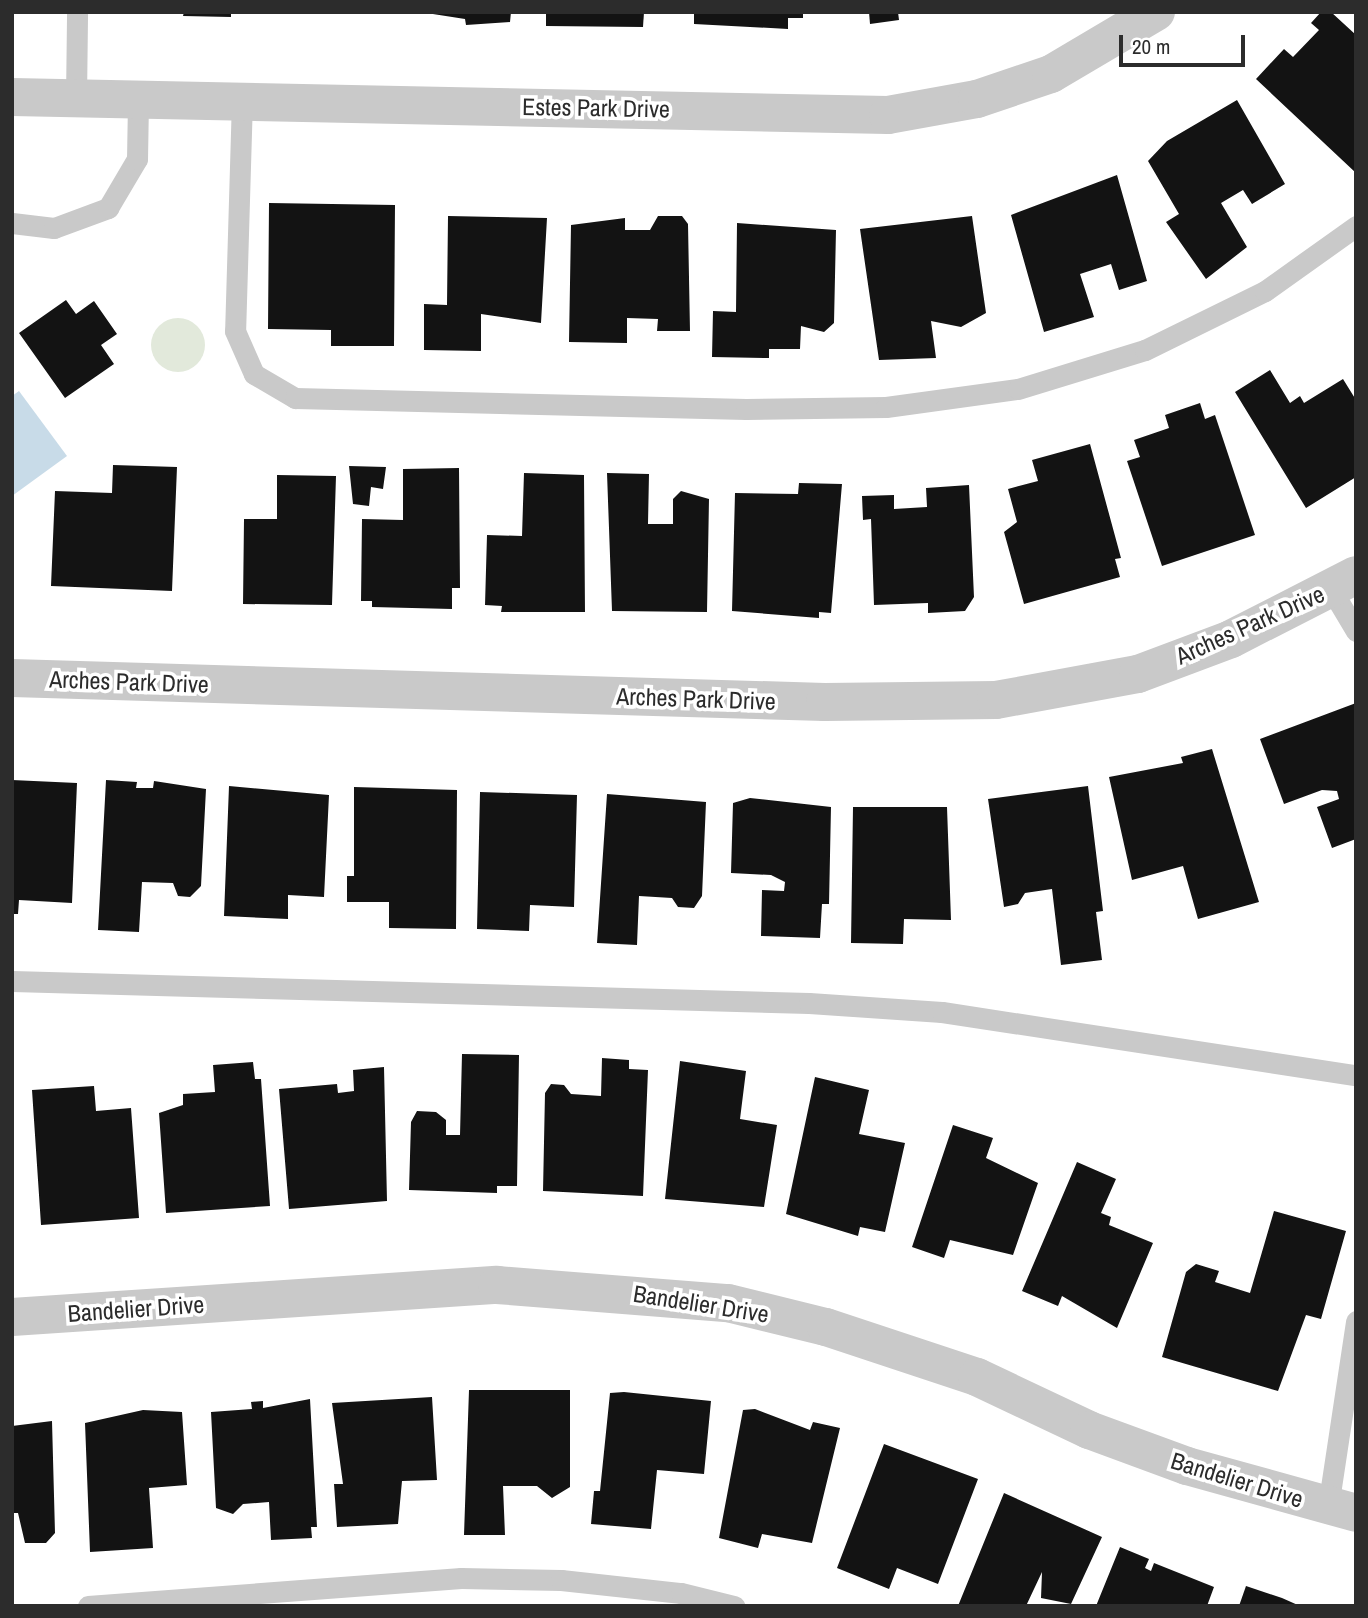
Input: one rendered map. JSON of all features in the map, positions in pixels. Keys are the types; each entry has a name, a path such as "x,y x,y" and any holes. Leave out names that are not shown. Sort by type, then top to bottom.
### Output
{"street":[{"name":"Estes Park Drive","path":"12,97 242,99 888,115 977,99 1051,74 1156,12"},
{"name":"Arches Park Drive","path":"12,678 825,702 996,700 1138,674 1231,639 1344,582"},
{"name":"Bandelier Drive","path":"12,1317 497,1284 728,1303 826,1326 977,1377 1126,1444 1342,1510"}],"lane":[{"path":"76,12 76,99"},
{"path":"12,223 54,228 108,208 137,159 138,99"},
{"path":"242,99 235,331 254,374 295,398 746,409 886,407 1018,389 1145,350 1265,291 1356,226"},
{"path":"1344,582 1356,631"},
{"path":"12,981 822,1004 942,1012 1356,1075"},
{"path":"1342,1510 1356,1321"},
{"path":"88,1606 461,1578 561,1580 681,1593 734,1606"}],"shaded area":[{"path":"178,318 197,326 205,345 197,364 178,372 159,364 151,345 159,326"}],"water":[{"path":"19,391 67,456 12,496 12,396"}],"building":[{"path":"184,12 231,12 231,17 183,16"},
{"path":"420,12 511,12 510,22 466,25 465,19"},
{"path":"546,12 644,12 643,27 546,26"},
{"path":"694,12 803,12 803,18 788,18 788,29 694,24"},
{"path":"869,12 898,12 899,20 870,24"},
{"path":"1321,12 1331,12 1356,35 1356,173 1256,79 1284,49 1293,57 1319,30 1311,23"},
{"path":"1237,100 1285,184 1252,204 1243,190 1221,203 1247,247 1206,279 1166,222 1179,214 1148,161 1167,141"},
{"path":"1117,175 1147,281 1119,290 1111,264 1080,274 1094,317 1044,332 1011,215"},
{"path":"269,203 395,205 394,346 331,346 331,330 268,329"},
{"path":"448,216 547,218 541,323 481,314 481,351 424,350 424,304 447,305"},
{"path":"658,216 682,216 688,224 690,331 657,331 658,319 627,318 627,343 569,342 571,225 625,218 625,230 650,230"},
{"path":"972,216 986,313 961,327 931,321 936,358 879,360 860,229"},
{"path":"737,223 836,230 834,323 824,332 801,326 800,349 769,349 769,358 712,357 713,311 736,312"},
{"path":"66,300 76,314 94,301 117,334 101,345 114,364 65,398 19,333"},
{"path":"1270,370 1290,403 1300,396 1304,403 1343,379 1356,400 1356,477 1306,508 1235,392"},
{"path":"1200,403 1205,419 1215,415 1255,535 1162,566 1127,461 1140,457 1134,440 1169,428 1165,415"},
{"path":"1090,444 1121,558 1115,559 1120,577 1024,604 1004,532 1017,522 1008,489 1038,481 1032,460"},
{"path":"113,465 177,467 172,591 51,586 55,491 112,493"},
{"path":"349,466 386,467 383,489 371,487 369,506 353,504"},
{"path":"459,468 460,588 452,588 452,609 372,607 372,601 361,601 362,519 403,520 403,469"},
{"path":"524,473 584,475 585,612 501,612 502,606 485,605 487,535 522,536"},
{"path":"607,473 649,474 648,524 673,524 673,499 681,491 709,499 707,612 612,611"},
{"path":"277,475 336,476 332,605 243,604 244,519 277,519"},
{"path":"799,483 842,484 831,613 819,612 819,618 732,611 735,493 798,494"},
{"path":"969,485 974,597 965,611 928,613 928,603 874,605 871,519 863,520 862,496 894,495 894,509 927,507 926,488"},
{"path":"1356,703 1356,839 1332,848 1317,807 1339,799 1337,791 1322,790 1284,804 1260,739"},
{"path":"1212,749 1259,902 1198,919 1183,866 1132,880 1109,777 1183,763 1181,757"},
{"path":"12,780 77,783 72,903 19,900 18,914 12,914"},
{"path":"106,780 137,782 136,788 153,788 154,781 206,789 201,886 190,897 178,896 173,883 142,882 139,932 98,930"},
{"path":"229,786 329,795 324,897 288,895 288,919 224,916"},
{"path":"1088,786 1103,911 1096,912 1102,960 1061,965 1052,889 1025,893 1018,904 1004,907 988,799"},
{"path":"354,787 457,790 456,929 389,928 389,902 347,902 347,876 354,876"},
{"path":"480,792 577,795 574,907 530,905 529,931 477,929"},
{"path":"607,794 706,802 702,896 694,908 678,907 672,898 639,896 637,945 597,943"},
{"path":"750,798 831,807 829,904 822,904 820,938 761,936 762,890 784,891 785,882 771,875 731,873 733,803"},
{"path":"853,807 947,807 951,920 904,919 903,944 851,943"},
{"path":"462,1054 519,1055 517,1186 497,1186 497,1193 409,1190 411,1122 417,1111 436,1112 446,1120 446,1135 460,1135"},
{"path":"602,1058 629,1060 629,1069 648,1070 643,1196 543,1191 545,1093 551,1084 564,1085 571,1094 601,1096"},
{"path":"680,1061 746,1071 740,1119 777,1125 764,1207 665,1199"},
{"path":"253,1062 255,1079 261,1079 270,1206 166,1213 159,1113 183,1105 183,1094 215,1092 213,1065"},
{"path":"384,1067 387,1201 289,1209 279,1089 337,1084 338,1093 354,1091 353,1070"},
{"path":"815,1077 869,1090 859,1134 905,1143 885,1232 860,1227 858,1236 786,1214"},
{"path":"94,1086 96,1111 131,1108 139,1218 41,1225 32,1090"},
{"path":"953,1125 993,1138 986,1158 1038,1183 1013,1255 950,1240 944,1258 912,1247"},
{"path":"1077,1162 1116,1179 1101,1213 1111,1217 1109,1225 1153,1243 1117,1328 1062,1296 1058,1306 1022,1291"},
{"path":"1274,1211 1346,1231 1321,1319 1306,1315 1278,1391 1162,1357 1186,1272 1196,1264 1219,1271 1215,1282 1250,1293"},
{"path":"469,1390 570,1390 570,1487 552,1498 537,1486 503,1486 505,1535 464,1535"},
{"path":"624,1392 711,1401 704,1474 657,1470 651,1529 591,1524 594,1491 600,1491 610,1393"},
{"path":"432,1397 437,1480 402,1481 398,1524 337,1527 334,1484 343,1484 332,1403"},
{"path":"310,1399 317,1527 311,1527 312,1538 271,1540 269,1502 243,1504 233,1514 216,1508 211,1412 252,1409 251,1402 263,1401 263,1408"},
{"path":"755,1409 810,1430 813,1422 840,1428 812,1543 762,1534 758,1548 719,1538 743,1410"},
{"path":"143,1410 182,1412 187,1485 149,1488 153,1548 90,1552 85,1423"},
{"path":"52,1421 55,1533 46,1543 25,1543 18,1513 12,1513 12,1426"},
{"path":"884,1444 978,1479 938,1584 897,1568 889,1589 837,1568"},
{"path":"1004,1493 1102,1537 1071,1604 1041,1598 1042,1572 1026,1606 958,1606"},
{"path":"1120,1547 1149,1559 1145,1568 1151,1571 1154,1563 1214,1587 1207,1606 1096,1606"},
{"path":"1246,1586 1282,1598 1300,1606 1239,1606"}]}
